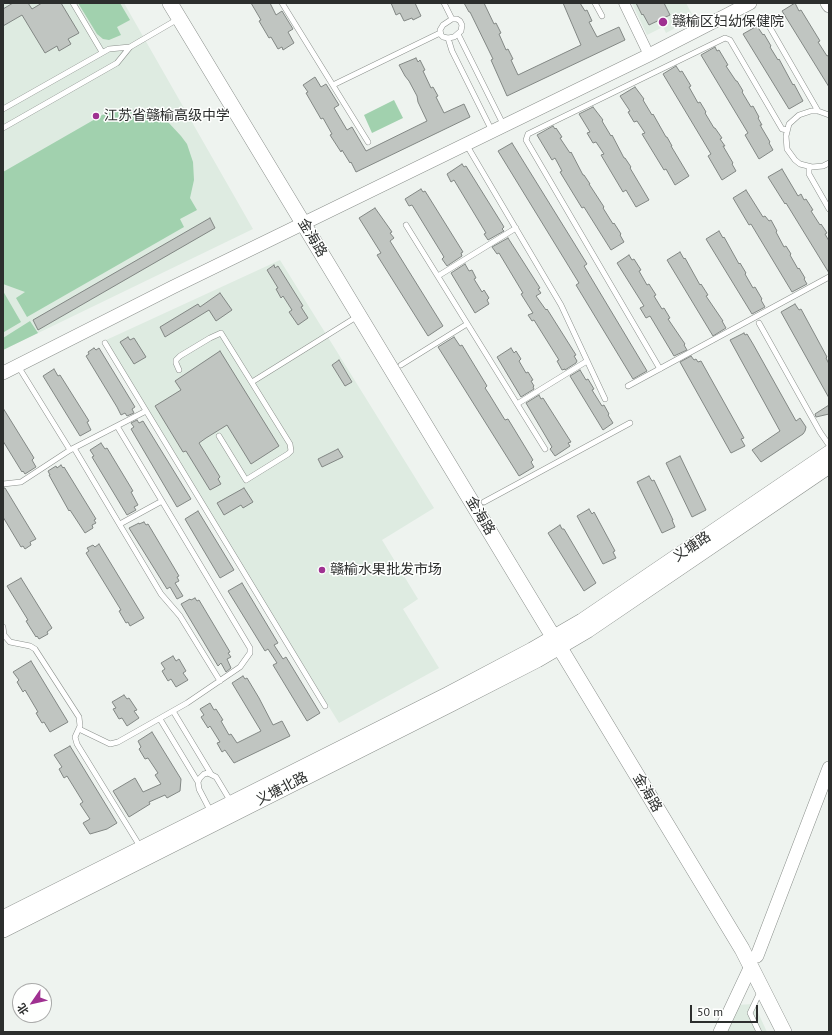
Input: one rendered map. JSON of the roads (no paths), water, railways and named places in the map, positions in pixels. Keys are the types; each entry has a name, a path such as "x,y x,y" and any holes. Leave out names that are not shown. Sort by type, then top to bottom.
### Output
{"main road":[{"name":"金海路","path":"170,3 401,365 484,502 561,640 742,949 754,961 795,1032"},
{"name":"金海路","path":"182,3 308,221 359,315 561,640"},
{"name":"义塘路","path":"561,640 633,587 829,453"},
{"name":"义塘路","path":"561,640 588,630 829,466"},
{"name":"义塘北路","path":"3,918 447,695 561,640"},
{"name":"义塘北路","path":"3,930 537,660 561,640"},
{"name":"金海路","path":"754,961 761,987 784,1032"}],"street":[{"path":"624,3 649,55"},
{"path":"3,373 308,221 649,55 750,3"},
{"path":"720,1032 754,961 829,768"}],"lane":[{"path":"73,3 102,52"},
{"path":"282,3 368,142"},
{"path":"444,3 452,20"},
{"path":"595,3 602,16"},
{"path":"3,128 117,63 130,47 179,19"},
{"path":"333,85 440,33 443,25 452,20 457,19 462,24 462,28 454,37 443,37 440,33"},
{"path":"765,19 818,111"},
{"path":"458,34 498,128"},
{"path":"448,38 452,51 498,128"},
{"path":"660,369 526,140 528,134 724,38 730,40 782,128 787,130"},
{"path":"3,109 102,52 109,49 130,47"},
{"path":"829,115 818,111 811,111 799,115 790,124 787,130 786,143 790,155 800,164 808,167 818,167 829,163"},
{"path":"466,144 561,304 605,399"},
{"path":"808,167 808,174 829,209"},
{"path":"406,225 545,449"},
{"path":"438,276 516,228"},
{"path":"628,386 829,277"},
{"path":"252,382 359,315"},
{"path":"759,323 820,432 829,445"},
{"path":"401,365 467,324"},
{"path":"179,370 176,360 180,356 221,333 290,444 291,451 246,480 219,436"},
{"path":"105,343 325,706"},
{"path":"517,404 587,361"},
{"path":"18,366 120,524 161,594 180,616 220,681"},
{"path":"3,484 21,482 72,449 146,411"},
{"path":"484,502 630,423"},
{"path":"79,729 110,744 114,744 160,719 240,668 250,653 250,648 117,426"},
{"path":"120,524 162,501"},
{"path":"3,627 4,635 10,642 30,646 35,649 79,717 80,726 75,738 77,744 141,848"},
{"path":"173,711 211,774 216,777 231,803"},
{"path":"160,719 198,782 199,790 212,813"},
{"path":"198,782 204,774 211,774"},
{"path":"759,1032 750,1014 761,987"}],"place":[{"name":"赣榆区妇幼保健院","path":"663,22"},
{"name":"江苏省赣榆高级中学","path":"96,116"},
{"name":"赣榆水果批发市场","path":"322,570"}]}
